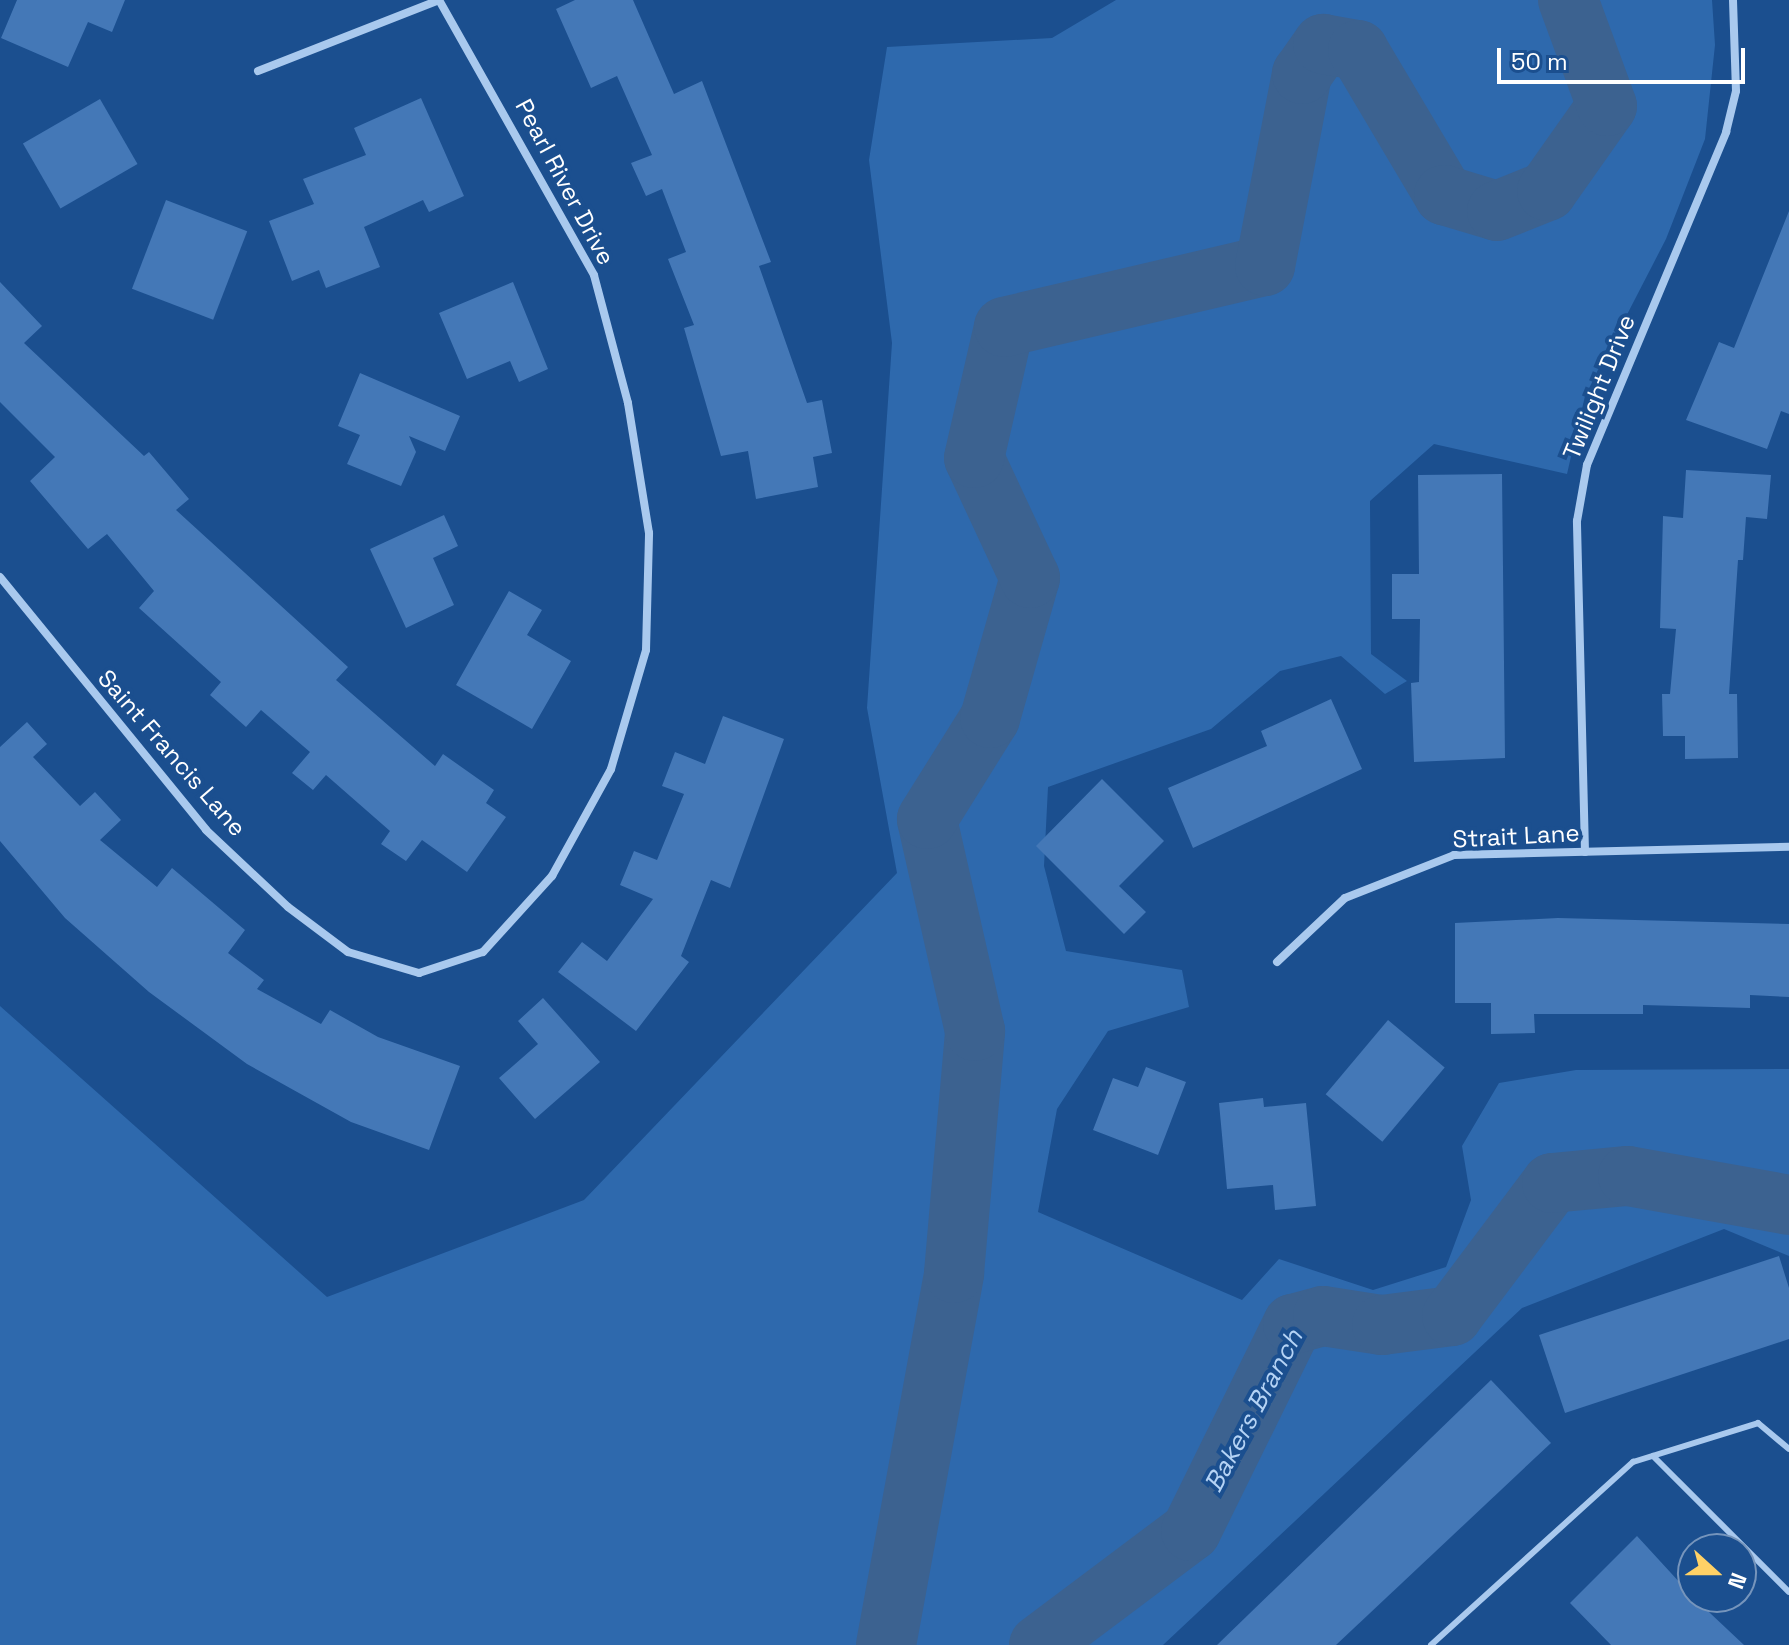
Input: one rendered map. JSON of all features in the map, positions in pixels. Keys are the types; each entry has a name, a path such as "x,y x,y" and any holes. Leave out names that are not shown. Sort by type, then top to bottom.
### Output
{"street":[{"path":"258,71 439,0"},
{"name":"Pearl River Drive","path":"419,973 483,952 552,876 611,769 646,650 649,533 628,403 594,275 439,0"},
{"name":"Twilight Drive","path":"1585,852 1577,521 1582,493 1611,400 1726,132 1736,91 1733,0"},
{"name":"Saint Francis Lane","path":"0,577 216,840 348,952 419,973"},
{"name":"Strait Lane","path":"1277,962 1345,898 1454,855 1789,847"}],"lane":[{"path":"1431,1645 1633,1462 1758,1423 1789,1449"},
{"path":"1653,1456 1789,1592"}],"shaded area":[{"path":"1116,0 1712,0 1715,45 1705,139 1666,239 1585,396 1567,474 1434,444 1370,501 1371,654 1407,681 1385,694 1341,656 1280,671 1211,729 1048,787 1044,866 1066,951 1182,970 1189,1007 1108,1031 1057,1109 1038,1212 1242,1300 1279,1259 1373,1290 1446,1267 1471,1200 1462,1146 1499,1083 1576,1070 1789,1069 1789,1256 1724,1229 1522,1308 1163,1645 0,1645 0,1006 327,1297 584,1200 897,873 867,708 892,343 869,160 887,47 1052,38"}],"building":[{"path":"17,0 125,0 112,32 88,22 68,67 1,38"},
{"path":"575,0 633,0 674,94 702,81 771,262 759,266 807,403 822,400 832,453 813,457 818,487 756,499 748,451 721,456 684,328 694,325 668,259 686,252 662,189 646,196 631,163 652,155 617,76 591,88 556,9"},
{"path":"421,98 464,196 429,212 423,200 364,227 380,267 326,288 319,270 292,281 269,221 314,204 303,179 366,155 354,128"},
{"path":"100,99 138,164 60,208 23,144"},
{"path":"166,200 247,231 213,320 132,289"},
{"path":"1789,211 1789,414 1781,411 1767,449 1686,420 1719,342 1734,348"},
{"path":"0,282 42,326 24,343 144,456 149,452 189,499 176,510 348,667 336,680 435,766 443,754 494,790 486,803 506,817 467,872 422,840 406,861 381,844 390,831 326,775 313,790 292,773 310,752 261,710 246,727 210,695 221,682 139,608 154,591 107,534 88,549 30,481 55,457 0,402"},
{"path":"513,282 548,369 519,382 510,361 467,379 439,313"},
{"path":"360,373 460,416 445,451 409,436 416,452 401,486 347,464 360,435 338,426"},
{"path":"1686,470 1771,475 1767,519 1746,517 1743,560 1738,560 1729,694 1737,694 1738,758 1685,759 1685,736 1663,736 1662,694 1670,694 1676,629 1660,628 1663,516 1683,518"},
{"path":"1502,474 1505,758 1414,762 1411,683 1419,682 1420,619 1392,619 1392,574 1419,574 1418,475"},
{"path":"444,515 458,546 433,558 454,605 406,628 370,549"},
{"path":"509,591 542,610 527,635 571,661 532,729 456,685"},
{"path":"1331,699 1362,769 1193,848 1168,788 1267,746 1261,731"},
{"path":"723,716 784,739 730,888 711,880 681,956 689,962 636,1031 558,972 582,942 607,961 653,899 620,885 634,851 657,860 684,794 662,786 675,752 705,764"},
{"path":"27,722 47,744 33,757 80,806 95,792 121,820 100,840 157,887 172,868 245,930 228,953 264,980 257,989 321,1024 330,1010 378,1037 460,1066 429,1150 351,1122 247,1064 149,992 65,918 0,841 0,747"},
{"path":"1102,779 1164,841 1119,886 1146,912 1124,934 1036,846"},
{"path":"1558,918 1789,924 1789,997 1750,995 1750,1008 1643,1005 1643,1014 1534,1014 1535,1033 1491,1034 1491,1003 1455,1003 1455,923"},
{"path":"543,998 600,1062 535,1119 499,1078 538,1044 518,1021"},
{"path":"1388,1020 1445,1068 1382,1142 1326,1094"},
{"path":"1146,1067 1186,1082 1158,1155 1093,1130 1113,1078 1138,1087"},
{"path":"1263,1098 1264,1107 1306,1103 1316,1206 1275,1210 1273,1185 1227,1189 1219,1103"},
{"path":"1779,1256 1789,1288 1789,1339 1565,1413 1539,1335"},
{"path":"1491,1380 1551,1443 1336,1645 1217,1645"},
{"path":"1637,1536 1677,1580 1677,1613 1710,1613 1744,1645 1611,1645 1570,1603"}],"waterway":[{"path":"886,1645 954,1273 975,1031 927,819 990,718 1030,578 974,458 1004,327 1265,266 1302,74 1323,44 1358,50 1444,195 1497,211 1547,191 1607,106 1568,0"},
{"name":"Bakers Branch","path":"1039,1645 1191,1531 1293,1324 1323,1316 1382,1325 1452,1316 1552,1183 1628,1176 1789,1205"}]}
